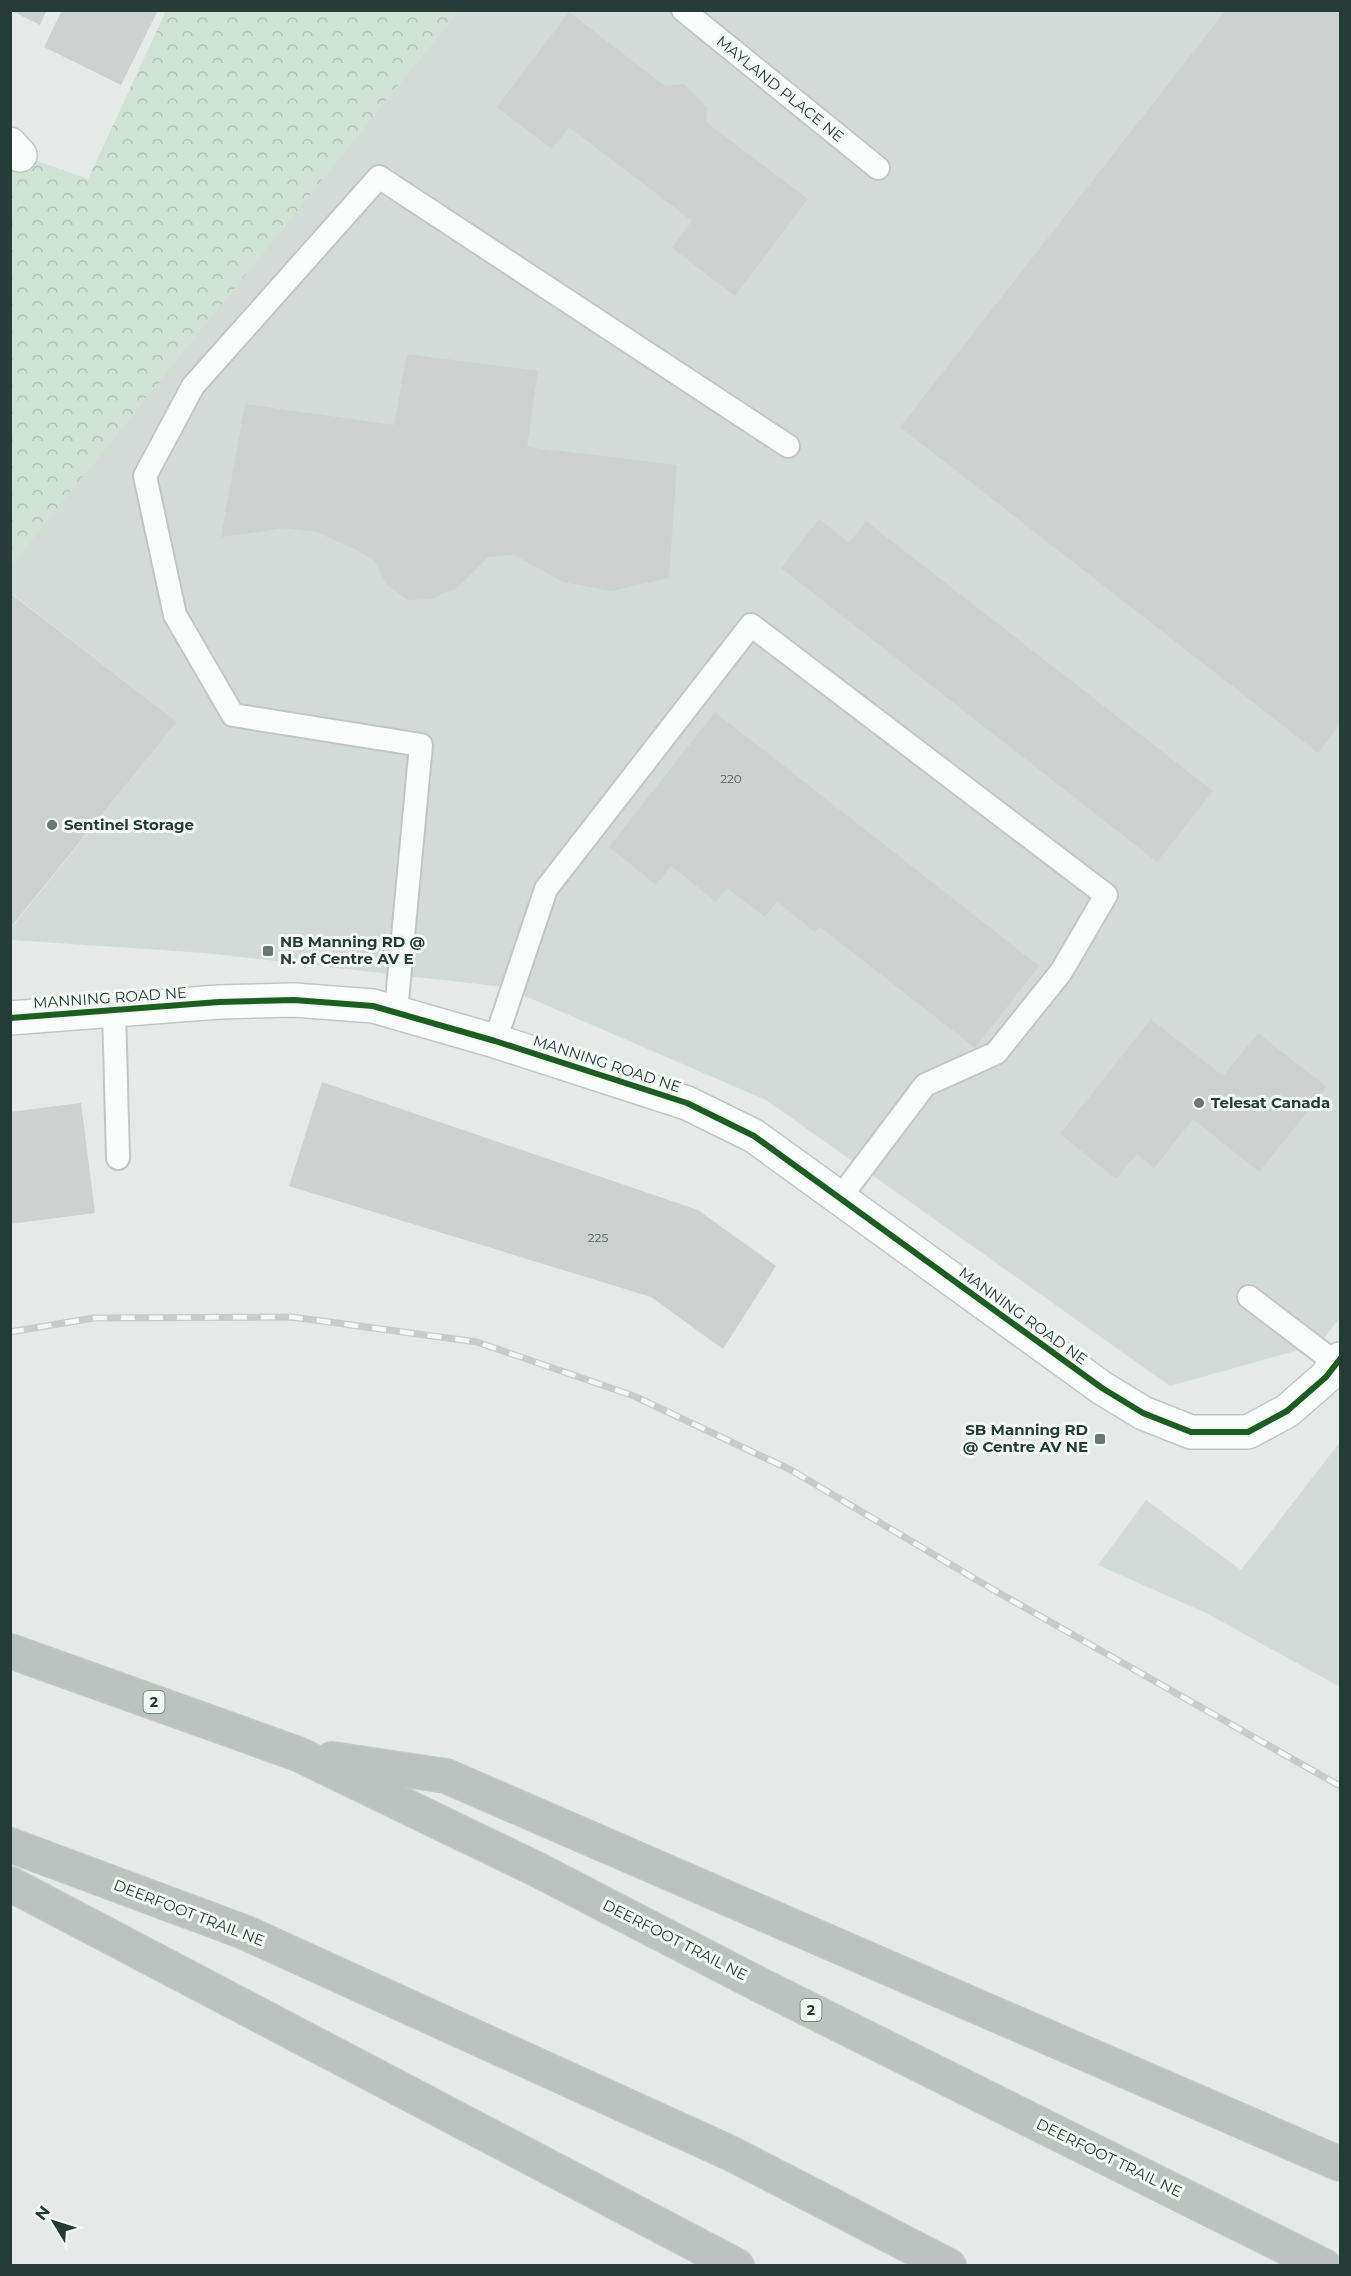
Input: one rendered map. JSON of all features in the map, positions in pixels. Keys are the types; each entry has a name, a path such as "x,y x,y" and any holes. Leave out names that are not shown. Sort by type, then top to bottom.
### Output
{"highway":[{"name":"DEERFOOT TRAIL NE","path":"10,1651 298,1754 538,1870 762,1986 1324,2265"},
{"path":"298,1754 446,1776 1341,2164"},
{"name":"DEERFOOT TRAIL NE","path":"10,1845 244,1932 730,2153 949,2265"},
{"path":"10,1884 737,2265"}],"street":[{"name":"MANNING ROAD NE","path":"10,1018 294,1000 373,1006 495,1041 687,1103 754,1136 1102,1388 1143,1413 1191,1432 1248,1432 1287,1411 1326,1377 1339,1361"}],"lane":[{"name":"MAYLAND PLACE NE","path":"683,10 878,168"},
{"path":"396,1011 421,746 234,715 175,615 145,476 193,386 379,177 788,446"},
{"path":"495,1041 546,889 751,625 1106,896 1061,972 996,1053 925,1085 839,1199"},
{"path":"114,1010 118,1158"},
{"path":"1249,1297 1339,1361"}],"shaded area":[{"path":"458,11 1340,11 1340,1317 1320,1344 1170,1386 766,1100 504,987 205,953 11,940 11,928 177,722 11,593 10,566"},
{"path":"1340,1442 1340,1687 1208,1614 1098,1565 1146,1500 1241,1570"}],"green space":[{"path":"166,11 458,11 11,566 11,162 20,155 88,179"}],"building":[{"path":"10,10 47,10 40,25"},
{"path":"62,10 158,10 121,85 44,47"},
{"path":"1226,10 1340,10 1340,724 1318,753 900,427"},
{"path":"569,12 665,86 684,84 707,107 706,122 808,199 735,296 672,248 692,221 569,127 552,149 497,107"},
{"path":"407,354 538,371 527,447 677,465 669,578 611,591 563,582 514,555 488,557 457,588 431,599 408,600 386,584 375,561 355,549 316,532 286,528 221,537 245,404 394,425"},
{"path":"819,519 849,543 866,521 1213,791 1157,862 781,568"},
{"name":"Sentinel Storage","path":"10,593 177,722 10,928"},
{"path":"715,712 1039,966 975,1048 820,927 815,932 777,902 765,917 727,888 716,902 671,866 656,885 609,847"},
{"name":"Telesat Canada","path":"1151,1019 1223,1076 1258,1033 1327,1087 1259,1172 1193,1119 1154,1168 1137,1154 1116,1179 1060,1134"},
{"path":"322,1082 698,1210 776,1266 723,1349 651,1297 289,1186"},
{"path":"81,1103 95,1213 10,1224 10,1112"}],"railway":[{"path":"10,1332 94,1318 292,1317 477,1342 634,1396 791,1470 992,1589 1340,1786"}],"cycle path":[{"path":"10,1018 219,1002 294,1000 373,1006 495,1041 687,1103 754,1136 1102,1388 1143,1413 1191,1432 1248,1432 1287,1411 1326,1377 1340,1359"}],"place":[{"name":"Sentinel Storage","path":"52,825"},
{"name":"NB Manning RD @ N. of Centre AV E","path":"268,951"},
{"name":"Telesat Canada","path":"1199,1103"},
{"name":"SB Manning RD @ Centre AV NE","path":"1100,1439"}]}
